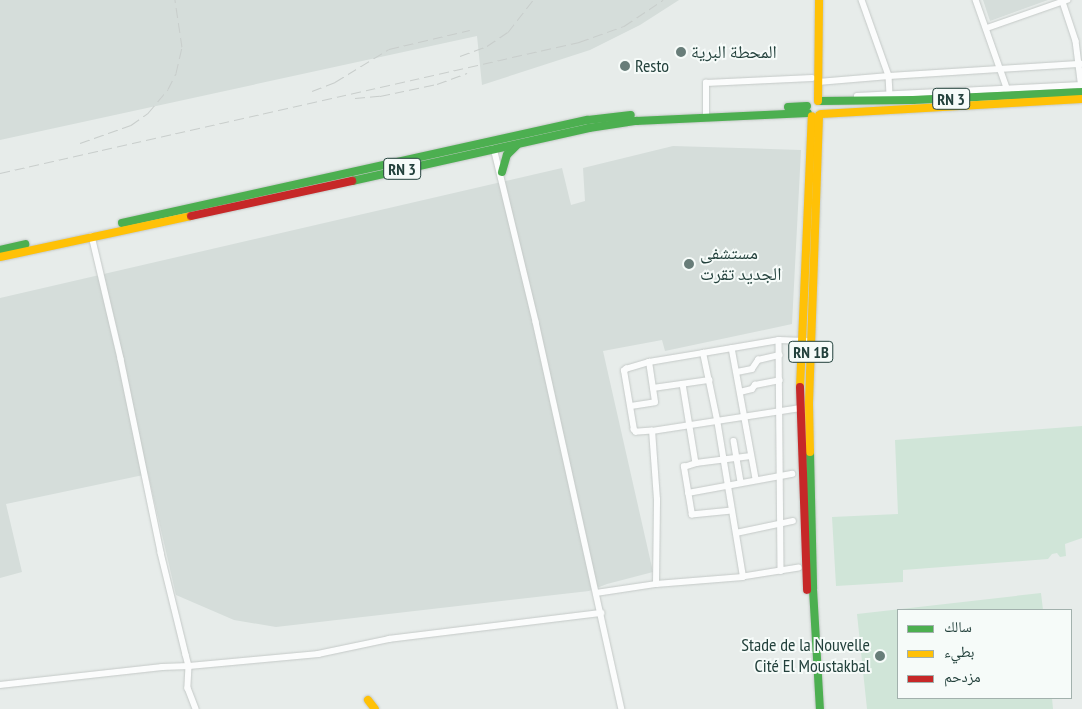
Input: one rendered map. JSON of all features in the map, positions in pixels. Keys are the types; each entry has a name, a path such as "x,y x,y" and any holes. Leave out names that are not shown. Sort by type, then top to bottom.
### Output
{"main road":[{"path":"814,0 816,40"},
{"path":"814,108 819,0"},
{"name":"RN 3","path":"814,108 890,97 1082,88"},
{"name":"RN 3","path":"0,257 377,171 492,141 606,117 1082,99"},
{"name":"RN 1B","path":"814,108 801,339 800,408 816,709"},
{"name":"RN 1B","path":"810,590 809,407 814,108"},
{"name":"RN 3","path":"0,250 377,171 495,150 610,124 706,114"},
{"path":"502,172 507,155 518,144"},
{"name":"RN 1B","path":"812,631 820,709"},
{"path":"370,709 368,700 375,709"}],"street":[{"path":"862,0 889,76 890,97"},
{"path":"976,0 1008,92"},
{"path":"987,28 1065,1 1076,41 1082,88"},
{"path":"706,114 706,83 815,80 1080,64"},
{"path":"492,141 502,172 622,709"},
{"path":"92,236 121,359 161,553 189,666 188,688 196,709"},
{"path":"800,408 690,425 635,431 624,371 628,367 649,362 779,340 801,339 811,341"},
{"path":"779,340 781,571"},
{"path":"732,348 756,479"},
{"path":"703,353 717,420 722,460 743,577"},
{"path":"736,372 752,369 758,360 780,355"},
{"path":"630,406 655,402 649,362"},
{"path":"653,388 709,380"},
{"path":"740,392 752,389 755,385 780,380"},
{"path":"683,384 696,463"},
{"path":"652,430 657,500 656,584"},
{"path":"734,441 741,482"},
{"path":"732,511 693,515 684,467 696,463 751,456"},
{"path":"688,492 792,474"},
{"path":"736,533 793,522"},
{"path":"596,593 656,584 743,577 799,568"},
{"path":"0,685 162,667 318,654 389,640 600,614"}],"shaded area":[{"path":"0,0 679,0 640,25 590,50 482,85 477,36 0,140"},
{"path":"983,0 1048,0 990,21"},
{"path":"673,146 801,150 792,324 665,351 662,340 603,351 653,572 607,584 589,591 276,627 234,620 176,595 148,474 6,504 22,572 0,578 0,298 562,168 571,205 585,201 583,168"}],"green space":[{"path":"1082,426 1082,538 1065,544 1066,556 1060,557 1057,553 1052,554 1048,559 903,570 903,582 836,586 832,517 898,514 895,440"},
{"name":"Stade de la Nouvelle Cité El Moustakbal","path":"1041,593 1043,609 901,609"},
{"name":"Stade de la Nouvelle Cité El Moustakbal","path":"897,609 897,699 1052,699 1053,709 867,709 857,614"}],"railway":[{"path":"80,143 131,125 148,113 168,89 176,73 182,47 175,0"},
{"path":"460,56 487,46 508,32 533,0"},
{"path":"0,173 579,42 624,26 663,0"},
{"path":"312,91 335,82 389,49 470,30"},
{"path":"355,98 380,96 437,84 467,73"}],"traffic: fast":[{"path":"819,101 913,100 1082,92"},
{"path":"788,107 807,106"},
{"path":"352,181 589,128 636,121 808,113"},
{"path":"122,223 588,120 631,115"},
{"path":"502,172 507,155 517,145"},
{"path":"0,250 25,244"},
{"path":"810,452 813,589 820,709"}],"traffic: slow":[{"path":"818,101 819,0"},
{"path":"821,114 1082,99"},
{"path":"810,452 809,403 819,115"},
{"path":"800,387 812,116"},
{"path":"0,257 191,216"},
{"path":"368,700 375,709"}],"traffic: jam":[{"path":"191,216 352,181"},
{"path":"800,387 807,590"}],"place":[{"name":"المحطة البرية","path":"681,52"},
{"name":"Resto","path":"625,66"},
{"name":"مستشفى الجديد تقرت","path":"689,264"},
{"name":"Stade de la Nouvelle Cité El Moustakbal","path":"880,656"}]}
